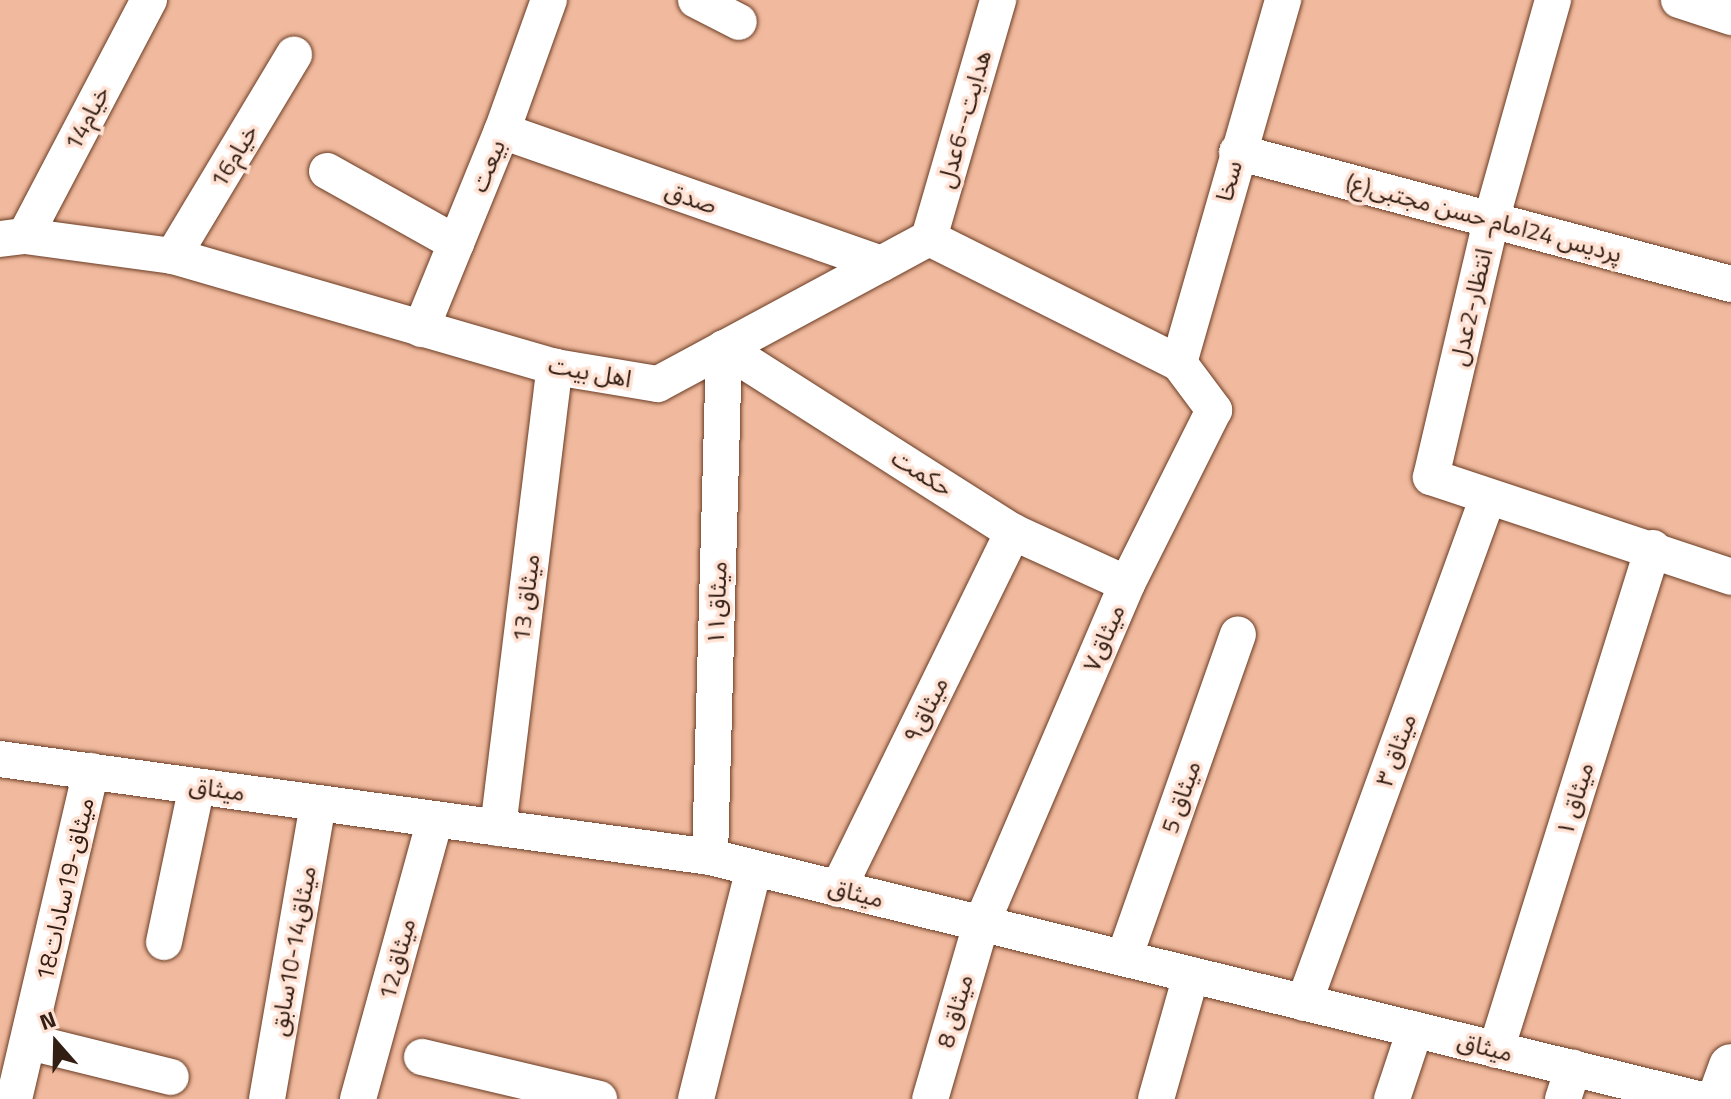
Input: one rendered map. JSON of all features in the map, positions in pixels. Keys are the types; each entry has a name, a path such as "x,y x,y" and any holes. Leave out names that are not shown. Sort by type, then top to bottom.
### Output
{"main road":[{"path":"1719,1099 1731,1066"}],"street":[{"name":"14خیام","path":"13,238 149,0"},
{"name":"بیعت","path":"421,329 502,131 549,0"},
{"path":"696,0 739,22"},
{"name":"هدایت--6عدل","path":"929,238 998,0"},
{"name":"سخا","path":"1179,363 1283,0"},
{"name":"انتظار-2عدل","path":"1488,497 1431,477 1491,221 1553,0"},
{"path":"1679,0 1731,17"},
{"name":"16خیام","path":"173,256 294,55"},
{"name":"صدق","path":"502,131 881,264"},
{"name":"پردیس 24امام حسن مجتبی(ع)","path":"1237,152 1731,284"},
{"path":"327,171 456,243"},
{"name":"اهل بیت","path":"13,238 173,256 555,367 658,384 929,238"},
{"path":"929,238 1179,363"},
{"name":"حکمت","path":"724,348 1013,532 1127,584"},
{"name":"میثاق۱۱","path":"710,857 724,348"},
{"name":"میثاق۷","path":"981,924 1127,584 1214,410 1179,363"},
{"name":"میثاق 13","path":"498,828 555,367"},
{"path":"1488,497 1653,548 1731,577"},
{"name":"میثاق ۳","path":"1304,1003 1488,497"},
{"name":"میثاق۹","path":"838,889 1013,532"},
{"name":"میثاق ۱","path":"1496,1050 1653,548"},
{"name":"میثاق 5","path":"1124,958 1238,635"},
{"name":"میثاق","path":"0,759 710,857 1496,1050 1568,1084 1698,1099"},
{"name":"18میثاق-19سادات","path":"14,1099 30,1042 91,771"},
{"path":"164,942 197,786"},
{"name":"میثاق14-10سابق","path":"267,1099 318,803"},
{"name":"12میثاق","path":"358,1099 435,819"},
{"path":"696,1099 754,868"},
{"name":"میثاق 8","path":"930,1099 981,924"},
{"path":"1156,1099 1191,975"},
{"path":"1392,1099 1415,1030"},
{"path":"30,1042 171,1077"},
{"path":"422,1057 599,1099"}]}
